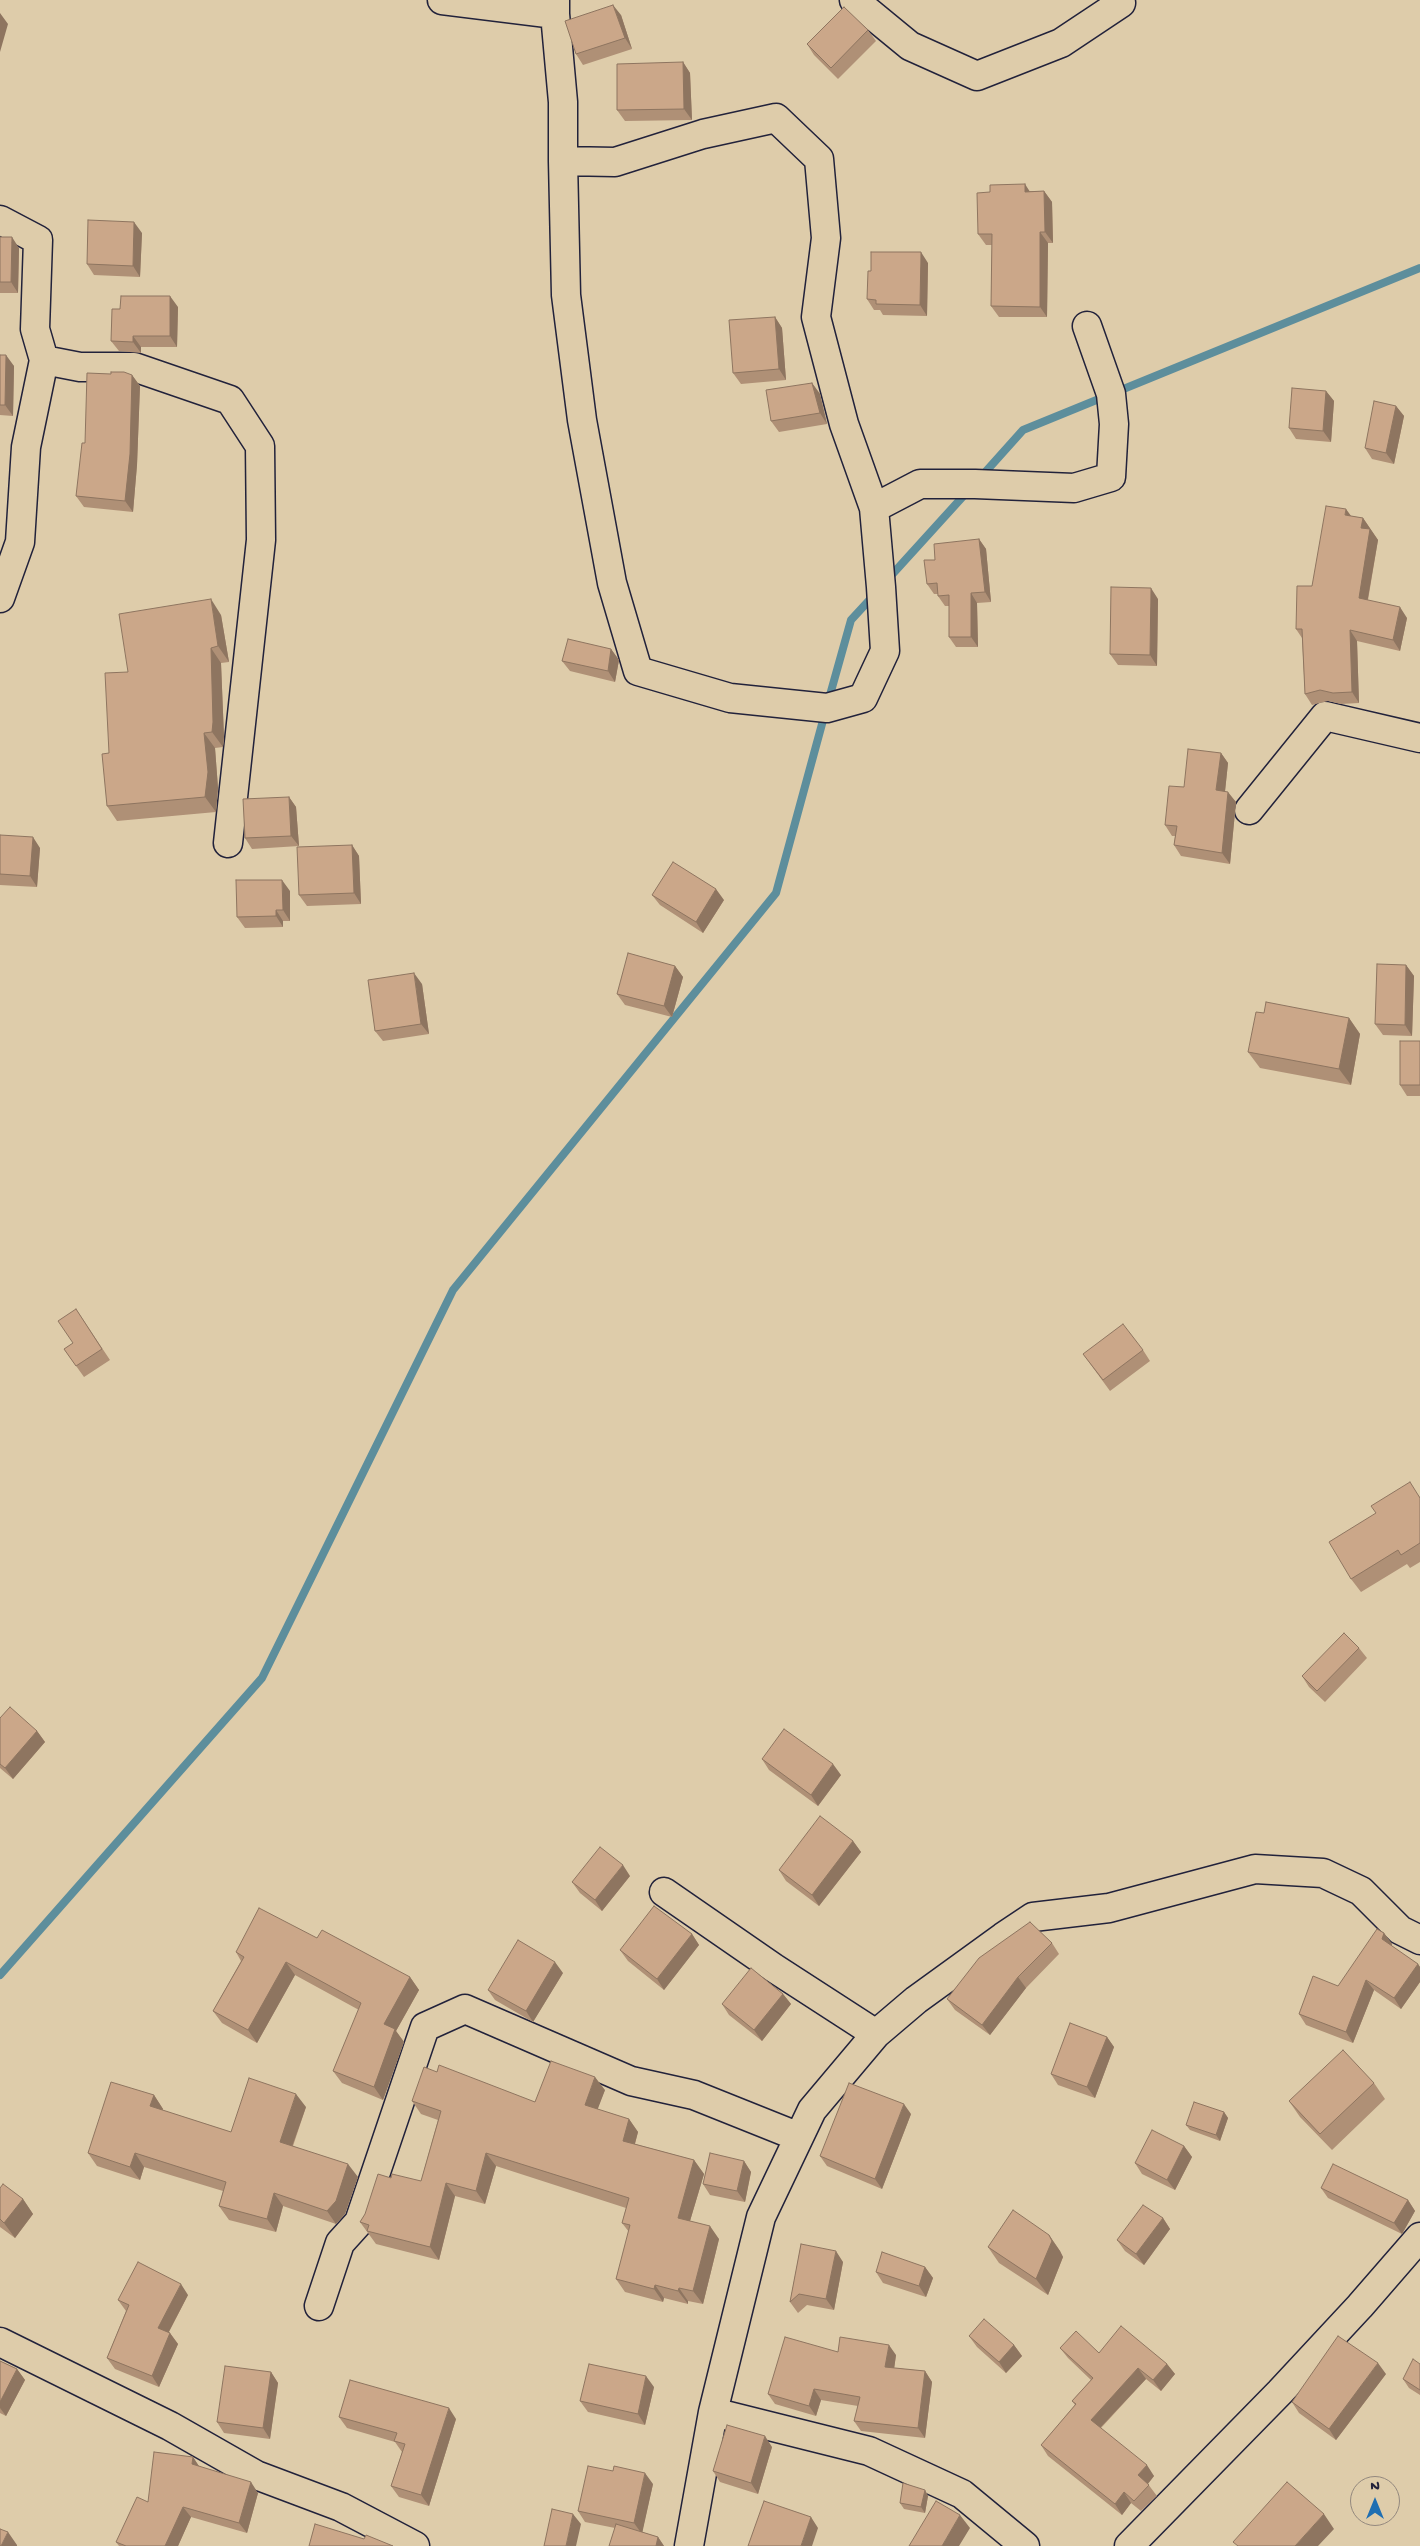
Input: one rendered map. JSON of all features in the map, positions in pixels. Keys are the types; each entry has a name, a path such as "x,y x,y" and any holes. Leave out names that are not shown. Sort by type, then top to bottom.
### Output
{"street":[{"path":"442,0 555,7 563,102 563,161 566,295 582,420 612,583 638,670 730,698 827,708 863,698 885,650 874,508 844,424 816,316 826,238 819,159 776,118 703,134 615,162 563,161"},
{"path":"854,0 910,46 977,76 1061,43 1121,3"},
{"path":"0,220 38,240 35,329 44,360 26,447 20,542 0,598"},
{"path":"874,508 920,484 1074,488 1111,477 1114,424 1111,394 1087,326"},
{"path":"44,360 80,367 134,367 230,400 260,446 261,540 228,843"},
{"path":"1250,810 1325,716 1420,738"},
{"path":"689,2546 713,2412 761,2217 812,2110 876,2034 916,2000 1034,1917 1109,1908 1255,1869 1323,1873 1361,1891 1400,1930 1420,1940"},
{"path":"664,1892 774,1968 876,2034"},
{"path":"319,2306 340,2243 359,2222 425,2027 465,2009 631,2081 694,2094 799,2137"},
{"path":"1129,2546 1360,2306 1420,2237"},
{"path":"0,2342 170,2426 256,2475 341,2507 415,2546"},
{"path":"713,2412 868,2451 962,2494 1025,2546"}],"building":[{"path":"613,5 625,38 576,54 565,21"},
{"path":"844,7 868,30 831,68 807,44"},
{"path":"683,62 684,109 617,110 617,64"},
{"path":"1025,184 1025,192 1044,191 1045,232 1040,232 1040,307 991,306 992,234 978,234 977,193 990,192 990,185"},
{"path":"88,220 134,222 133,266 87,264"},
{"path":"0,237 12,237 11,282 0,282"},
{"path":"871,252 921,252 920,305 876,304 876,300 867,299 868,271 871,271"},
{"path":"121,296 170,296 170,336 133,336 133,342 111,341 112,309 120,309"},
{"path":"775,317 779,369 733,373 729,320"},
{"path":"0,355 6,355 5,405 0,405"},
{"path":"111,372 124,372 132,375 130,454 125,501 76,496 82,443 85,443 87,373 111,374"},
{"path":"812,383 820,413 771,421 766,390"},
{"path":"1292,388 1326,391 1323,431 1289,428"},
{"path":"1374,401 1396,406 1386,453 1365,448"},
{"path":"1326,506 1346,509 1345,515 1363,518 1361,528 1370,529 1359,598 1400,607 1393,640 1350,630 1352,692 1333,693 1320,690 1305,694 1302,629 1296,629 1297,586 1312,586"},
{"path":"979,539 985,592 971,593 971,637 949,637 949,595 938,596 937,583 927,584 924,560 935,560 934,544"},
{"path":"1111,587 1151,588 1150,655 1110,654"},
{"path":"211,599 218,646 211,648 213,722 212,732 204,733 208,772 205,797 107,806 102,754 109,753 105,673 128,672 119,614"},
{"path":"568,639 611,649 608,671 562,661"},
{"path":"1188,749 1221,753 1216,790 1228,792 1222,853 1174,845 1177,826 1165,825 1169,786 1184,787"},
{"path":"289,797 291,836 245,838 243,799"},
{"path":"0,835 33,837 30,876 0,874"},
{"path":"352,845 354,893 299,895 297,847"},
{"path":"673,862 716,889 696,922 652,895"},
{"path":"236,880 282,880 283,910 276,910 276,916 237,917"},
{"path":"628,953 675,966 664,1006 617,994"},
{"path":"1377,964 1406,965 1405,1025 1375,1024"},
{"path":"414,973 421,1024 375,1031 368,980"},
{"path":"1266,1002 1349,1018 1339,1069 1248,1052 1256,1012 1264,1013"},
{"path":"1400,1041 1420,1041 1420,1085 1400,1085"},
{"path":"76,1309 102,1349 76,1366 64,1349 73,1343 58,1321"},
{"path":"1123,1324 1143,1350 1103,1380 1083,1354"},
{"path":"1410,1482 1420,1498 1420,1543 1401,1555 1398,1550 1351,1579 1329,1542 1376,1513 1371,1506"},
{"path":"1344,1633 1359,1648 1317,1691 1302,1676"},
{"path":"10,1707 37,1731 5,1768 0,1764 0,1718"},
{"path":"784,1729 833,1764 811,1795 762,1759"},
{"path":"820,1816 853,1841 812,1895 779,1870"},
{"path":"600,1847 623,1865 595,1900 572,1882"},
{"path":"654,1906 692,1934 657,1979 620,1950"},
{"path":"259,1908 317,1938 322,1930 410,1977 384,2024 395,2029 374,2087 333,2071 361,2003 286,1962 248,2030 213,2011 244,1957 236,1952"},
{"path":"1030,1922 1052,1943 1018,1977 982,2025 947,1999 979,1958"},
{"path":"1377,1929 1384,1933 1382,1939 1418,1964 1394,1998 1366,1980 1346,2032 1299,2014 1313,1976 1338,1986"},
{"path":"518,1940 555,1962 526,2011 488,1990"},
{"path":"751,1968 783,1994 754,2030 722,2004"},
{"path":"1070,2023 1107,2037 1087,2087 1051,2074"},
{"path":"1343,2050 1374,2083 1320,2134 1289,2101"},
{"path":"551,2061 595,2077 585,2105 629,2119 623,2141 694,2160 678,2218 710,2226 693,2291 679,2288 678,2291 655,2285 654,2289 616,2279 630,2225 622,2223 629,2198 486,2153 476,2191 446,2183 430,2247 367,2231 369,2225 360,2222 365,2214 378,2174 391,2178 392,2174 421,2181 441,2111 412,2101 424,2067 437,2072 439,2065 535,2102"},
{"path":"249,2078 296,2094 280,2142 348,2164 336,2201 327,2211 274,2193 267,2219 219,2206 226,2182 135,2153 130,2167 88,2153 111,2082 154,2095 150,2106 231,2132"},
{"path":"849,2083 904,2104 875,2179 820,2156"},
{"path":"1194,2102 1224,2112 1216,2135 1186,2125"},
{"path":"1152,2130 1184,2146 1167,2180 1135,2163"},
{"path":"710,2153 744,2161 737,2191 703,2184"},
{"path":"1333,2164 1408,2200 1394,2223 1321,2188"},
{"path":"3,2184 23,2199 4,2223 0,2219 0,2188"},
{"path":"1143,2205 1163,2218 1136,2254 1117,2240"},
{"path":"1013,2210 1049,2235 1052,2241 1036,2279 988,2247"},
{"path":"801,2244 836,2251 826,2299 799,2294 790,2302"},
{"path":"882,2252 925,2267 919,2286 876,2272"},
{"path":"138,2262 181,2284 158,2328 170,2333 152,2376 107,2358 129,2305 118,2300"},
{"path":"984,2319 1014,2345 999,2362 969,2336"},
{"path":"1121,2326 1167,2364 1153,2380 1138,2368 1091,2420 1147,2465 1138,2475 1149,2485 1134,2501 1124,2492 1115,2504 1041,2445 1076,2404 1072,2401 1093,2378 1060,2348 1076,2331 1099,2353"},
{"path":"1338,2336 1378,2363 1329,2429 1292,2402"},
{"path":"785,2337 838,2352 840,2337 889,2345 885,2367 925,2371 918,2428 854,2421 860,2397 814,2389 809,2406 768,2394"},
{"path":"1413,2359 1420,2364 1420,2390 1403,2379"},
{"path":"0,2361 17,2369 0,2402"},
{"path":"589,2364 646,2376 638,2414 580,2401"},
{"path":"225,2366 271,2372 263,2428 217,2422"},
{"path":"350,2380 449,2408 421,2495 391,2486 405,2444 394,2441 397,2433 339,2417"},
{"path":"727,2425 765,2436 751,2483 713,2471"},
{"path":"154,2452 193,2457 192,2464 251,2482 239,2523 183,2507 165,2546 126,2546 116,2542 137,2497 148,2502"},
{"path":"588,2466 613,2471 614,2466 645,2473 634,2523 578,2511"},
{"path":"1287,2482 1324,2514 1295,2546 1238,2546 1233,2542"},
{"path":"903,2483 925,2490 921,2507 900,2503"},
{"path":"764,2501 811,2517 801,2546 748,2546"},
{"path":"936,2501 960,2515 942,2546 909,2546"},
{"path":"552,2509 573,2514 566,2546 544,2546"},
{"path":"315,2524 364,2539 366,2535 393,2546 309,2546"},
{"path":"616,2524 658,2537 656,2546 609,2546"},
{"path":"0,2529 8,2532 1,2546 0,2546"}],"waterway":[{"path":"980,478 1023,430 1420,268"},
{"path":"888,579 967,492"},
{"path":"828,702 851,620 875,594"},
{"path":"0,1975 262,1678 453,1290 776,893 825,713"}]}
